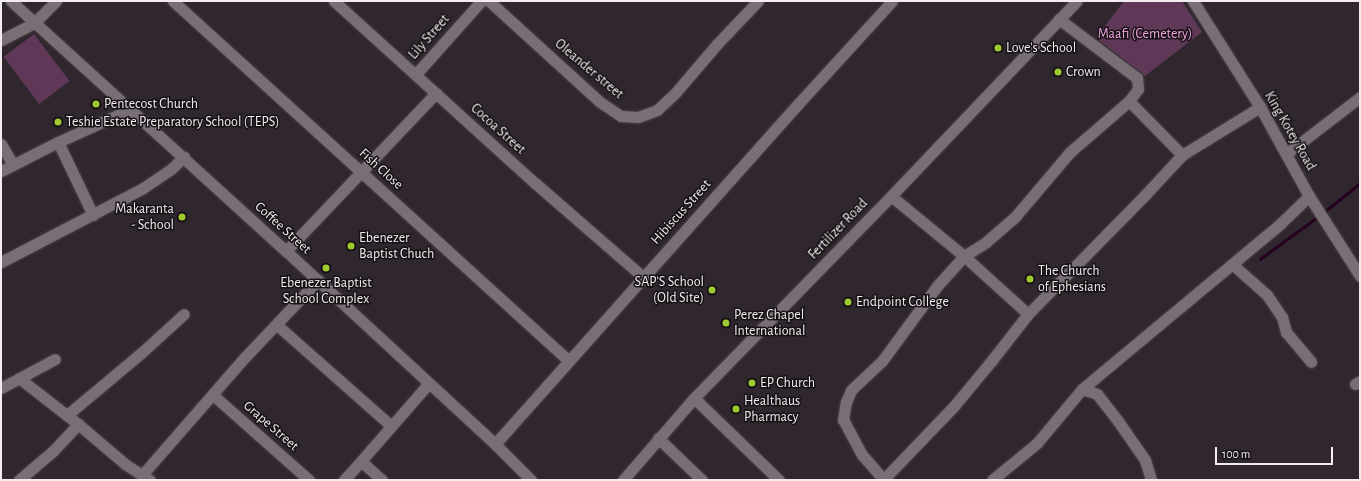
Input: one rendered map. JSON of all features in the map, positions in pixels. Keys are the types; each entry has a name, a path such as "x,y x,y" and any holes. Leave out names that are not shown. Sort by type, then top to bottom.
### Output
{"street":[{"name":"Coffee Street","path":"11,1 318,280 495,444 531,480"},
{"path":"1,40 34,23 56,1"},
{"name":"Fish Close","path":"173,1 361,170 569,361"},
{"name":"Cocoa Street","path":"334,1 643,277"},
{"name":"Lily Street","path":"416,74 481,1"},
{"name":"Oleander street","path":"488,1 600,102 621,116 638,116 657,110 676,92 717,44 758,1"},
{"name":"Hibiscus Street","path":"495,444 643,277 892,1"},
{"name":"Fertilizer Road","path":"623,480 694,398 891,196 1076,1"},
{"name":"King Kotey Road","path":"1193,1 1260,107 1311,199 1360,276"},
{"path":"1059,19 1137,78 1138,89 1129,101 1070,152 1014,218 986,242 964,256 937,286 882,361 851,390 846,402 843,420 862,455 883,480 954,406 1028,314 1144,196 1182,154 1260,107"},
{"path":"286,251 361,170 436,93"},
{"path":"1286,154 1360,97"},
{"path":"1129,101 1182,154"},
{"path":"1,171 58,142 131,109"},
{"path":"58,142 93,215"},
{"path":"1,144 13,165"},
{"path":"1,262 93,215 160,177 184,157"},
{"path":"891,196 964,256 1028,314"},
{"path":"992,480 1037,443 1082,389 1311,199"},
{"path":"1232,264 1267,295 1282,317 1286,332 1310,362"},
{"path":"19,378 67,415 125,464 146,478 245,357 277,325 318,280"},
{"path":"67,415 140,354 184,314"},
{"path":"277,325 391,426"},
{"path":"2,384 19,378 55,359"},
{"path":"344,480 429,383"},
{"path":"1082,389 1097,394 1146,460 1151,480"},
{"name":"Grape Street","path":"213,395 310,480"},
{"path":"694,398 779,480"},
{"path":"19,480 53,451 78,424"},
{"path":"658,438 702,480"},
{"path":"362,461 382,480"}],"green space":[{"name":"Maafi (Cemetery)","path":"1124,1 1182,1 1202,32 1145,76 1096,38"},
{"path":"34,34 70,81 39,104 4,57"}],"waterway":[{"path":"1323,213 1360,183"},
{"path":"1260,259 1319,216"}],"place":[{"name":"Love's School","path":"998,48"},
{"name":"Crown","path":"1058,72"},
{"name":"Pentecost Church","path":"96,104"},
{"name":"Teshie Estate Preparatory School (TEPS)","path":"58,122"},
{"name":"Makaranta - School","path":"182,217"},
{"name":"Ebenezer Baptist Chuch","path":"351,246"},
{"name":"Ebenezer Baptist School Complex","path":"326,268"},
{"name":"The Church of Ephesians","path":"1030,279"},
{"name":"SAP'S School (Old Site)","path":"712,290"},
{"name":"Endpoint College","path":"848,302"},
{"name":"Perez Chapel International","path":"726,323"},
{"name":"EP Church","path":"752,383"},
{"name":"Healthaus Pharmacy","path":"736,409"}]}
